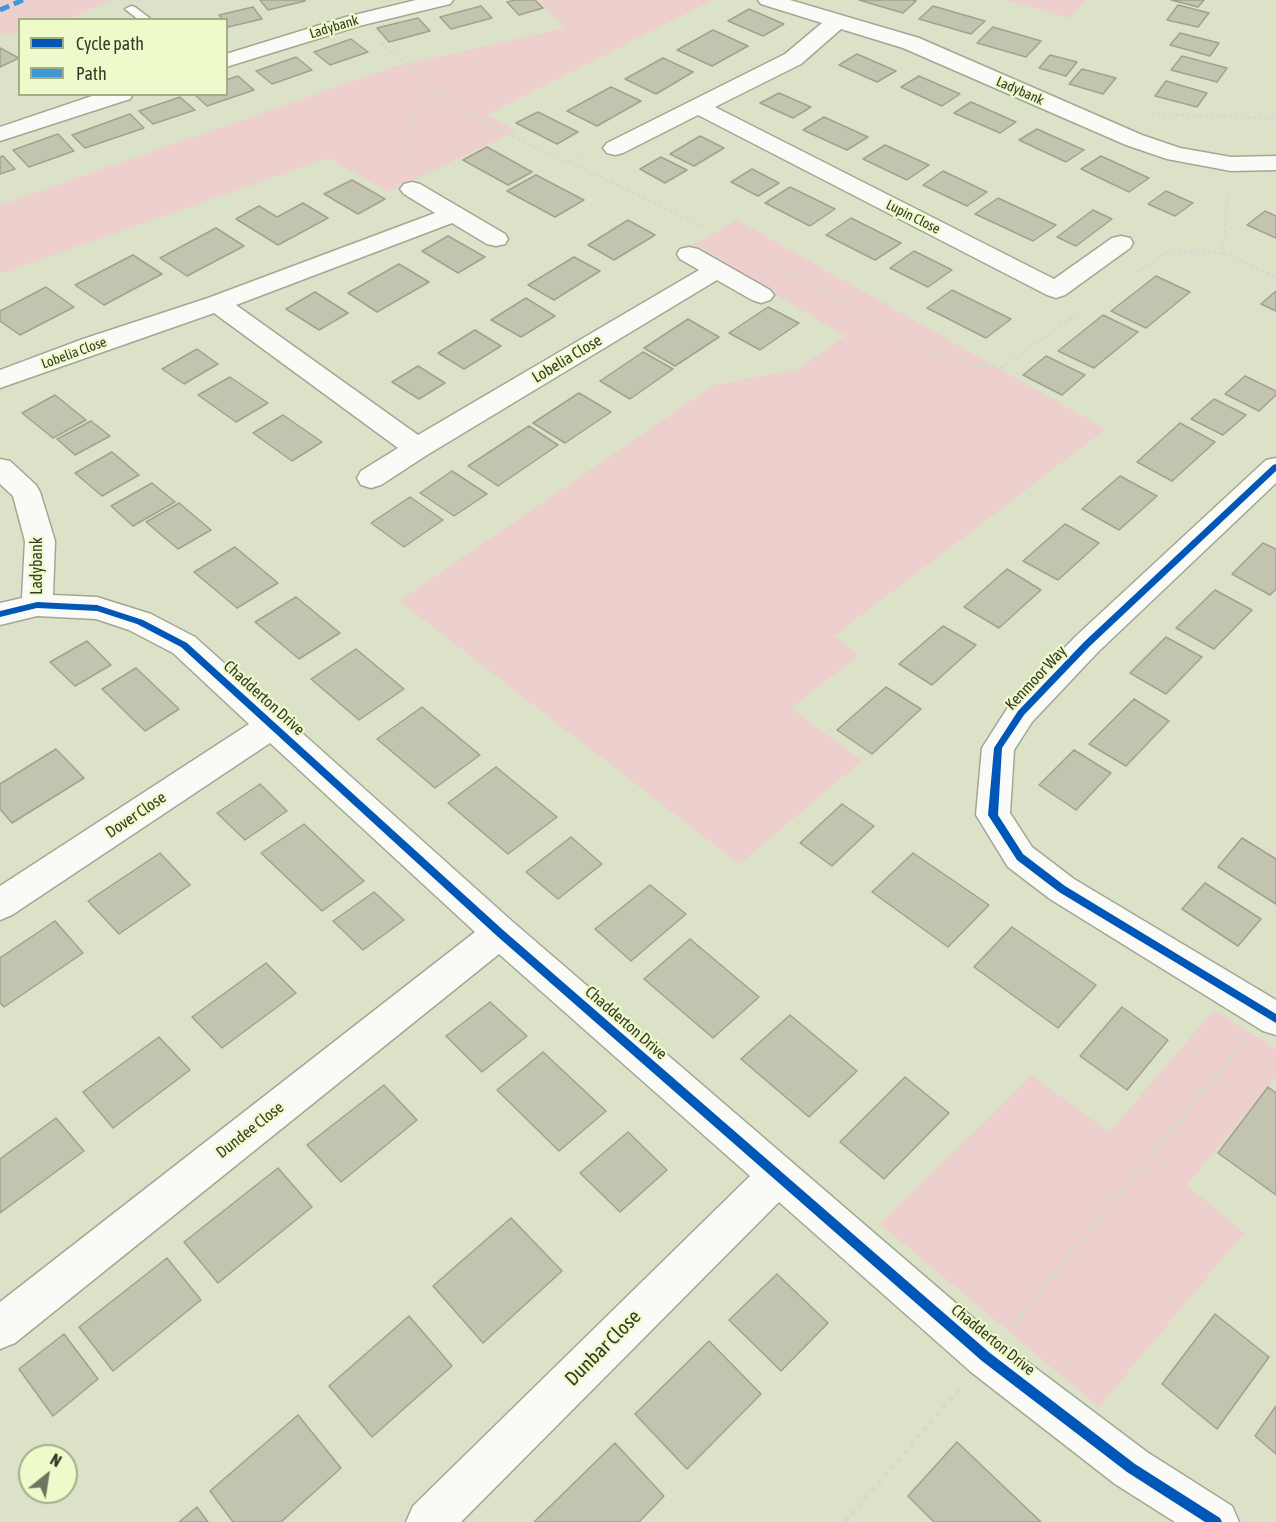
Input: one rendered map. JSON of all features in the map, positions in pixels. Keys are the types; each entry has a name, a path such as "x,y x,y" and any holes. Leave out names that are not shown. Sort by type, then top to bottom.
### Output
{"street":[{"name":"Ladybank","path":"228,60 353,21 443,0"},
{"name":"Ladybank","path":"768,0 911,43 1134,140 1175,154 1231,164 1276,163"},
{"path":"615,148 793,59 838,20"},
{"path":"0,134 116,96"},
{"name":"Lupin Close","path":"699,106 1056,290 1121,243"},
{"path":"412,189 496,239"},
{"name":"Lobelia Close","path":"0,380 92,345 217,303 453,214"},
{"path":"689,254 760,295"},
{"name":"Lobelia Close","path":"371,478 417,448 717,270"},
{"path":"217,303 417,448"},
{"name":"Kenmoor Way","path":"1267,1013 1062,889 1020,857 993,815 998,748 1021,713 1087,644 1276,467"},
{"name":"Ladybank","path":"0,468 26,492 40,541 37,604"},
{"name":"Chadderton Drive","path":"0,614 37,604 97,608 140,622 184,645 500,933 986,1357 1131,1468 1216,1522"},
{"name":"Dover Close","path":"0,905 272,725"},
{"name":"Dundee Close","path":"0,1328 500,933"},
{"name":"Dunbar Close","path":"429,1522 778,1175"}],"lane":[{"path":"131,9 144,18"}],"path":[{"path":"353,21 464,112 710,230"},
{"path":"412,189 407,138 416,114 439,92"},
{"path":"1149,114 1276,118"},
{"path":"1223,253 1231,164"},
{"path":"1134,275 1165,253 1223,253 1276,277"},
{"path":"771,263 939,355 975,365 1002,367 1077,314"},
{"path":"845,1522 986,1357 1267,1013"}],"shaded area":[{"path":"0,0 111,0 71,18 18,18 18,37 8,32 0,35"},
{"path":"538,0 713,0 487,115 516,131 388,192 328,158 0,274 0,205 393,67 565,28"},
{"path":"1004,0 1086,0 1069,18"},
{"path":"737,220 1106,429 834,636 859,655 791,708 862,761 739,864 399,601 714,385 798,369 845,336 693,245"},
{"path":"1214,1010 1276,1049 1276,1077 1187,1185 1244,1233 1099,1407 880,1224 1032,1075 1109,1132"}],"building":[{"path":"260,0 305,0 305,1 268,10"},
{"path":"535,0 543,8 519,15 507,2"},
{"path":"859,0 913,0 916,1 903,13"},
{"path":"1171,0 1204,0 1198,7"},
{"path":"1178,5 1209,13 1198,27 1167,20"},
{"path":"481,6 492,18 451,29 440,17"},
{"path":"933,6 985,21 971,34 919,19"},
{"path":"253,7 262,19 228,27 228,18 221,18 219,15"},
{"path":"749,9 784,24 763,36 728,21"},
{"path":"418,18 430,31 389,42 377,28"},
{"path":"993,27 1041,41 1026,57 977,43"},
{"path":"713,30 748,46 712,66 677,50"},
{"path":"1180,33 1219,43 1210,56 1170,45"},
{"path":"351,39 368,52 330,65 314,52"},
{"path":"0,48 18,57 18,58 0,67"},
{"path":"857,54 896,71 877,82 839,65"},
{"path":"1050,55 1077,62 1066,76 1039,68"},
{"path":"1182,56 1227,68 1217,82 1171,70"},
{"path":"296,57 312,70 272,84 256,71"},
{"path":"663,58 693,72 656,94 625,79"},
{"path":"1082,69 1116,78 1103,94 1069,84"},
{"path":"238,76 254,90 207,106 196,96 228,96 228,79"},
{"path":"919,76 960,94 942,106 901,87"},
{"path":"1166,81 1207,93 1197,107 1155,96"},
{"path":"611,87 641,101 597,126 567,111"},
{"path":"779,93 811,107 793,118 760,103"},
{"path":"180,97 195,110 153,124 139,111"},
{"path":"971,102 1016,122 1000,133 954,113"},
{"path":"538,112 578,132 557,144 516,123"},
{"path":"130,114 144,128 85,148 72,135"},
{"path":"824,117 868,137 847,150 803,130"},
{"path":"1037,129 1084,150 1066,162 1019,140"},
{"path":"58,134 74,151 29,167 13,150"},
{"path":"700,136 724,148 694,166 670,154"},
{"path":"885,145 929,165 907,180 863,159"},
{"path":"487,147 532,172 508,185 463,160"},
{"path":"3,156 15,169 0,174 0,157"},
{"path":"1101,156 1149,178 1129,192 1081,169"},
{"path":"661,157 687,170 665,183 640,169"},
{"path":"752,169 779,183 758,196 731,182"},
{"path":"943,171 987,192 967,206 923,185"},
{"path":"536,175 584,200 555,217 507,191"},
{"path":"352,180 385,199 358,214 324,194"},
{"path":"790,187 835,209 810,226 765,203"},
{"path":"1166,191 1193,203 1175,216 1148,204"},
{"path":"998,198 1056,225 1033,241 975,214"},
{"path":"303,203 328,218 278,245 236,219 259,206 277,217"},
{"path":"1093,210 1112,219 1076,246 1057,237"},
{"path":"1265,211 1276,216 1276,238 1247,225"},
{"path":"851,218 901,243 875,260 826,235"},
{"path":"628,220 655,235 614,260 588,245"},
{"path":"216,228 244,246 187,276 160,258"},
{"path":"448,236 485,257 458,273 422,251"},
{"path":"914,251 952,270 928,287 890,268"},
{"path":"133,255 162,274 104,305 75,285"},
{"path":"574,257 600,271 554,300 528,285"},
{"path":"399,264 429,282 377,312 348,293"},
{"path":"1156,276 1190,292 1146,328 1111,311"},
{"path":"46,287 74,307 20,335 0,321 0,311"},
{"path":"952,290 1011,319 986,338 927,308"},
{"path":"1276,291 1276,311 1261,304"},
{"path":"315,292 348,313 319,330 286,309"},
{"path":"526,298 555,316 521,337 491,320"},
{"path":"768,307 799,323 760,350 729,333"},
{"path":"1103,315 1138,332 1094,368 1058,351"},
{"path":"688,319 719,337 675,366 644,348"},
{"path":"475,330 501,346 464,369 438,353"},
{"path":"197,349 218,364 184,384 162,369"},
{"path":"643,352 673,369 630,399 600,381"},
{"path":"1046,356 1085,375 1062,395 1023,375"},
{"path":"418,366 445,383 419,399 392,382"},
{"path":"1245,376 1276,391 1276,395 1259,411 1225,394"},
{"path":"230,377 268,403 236,422 198,395"},
{"path":"579,393 611,412 565,443 533,423"},
{"path":"55,395 86,420 53,438 22,413"},
{"path":"1214,399 1246,415 1223,435 1191,419"},
{"path":"283,415 322,442 292,461 253,433"},
{"path":"91,421 110,436 75,455 57,439"},
{"path":"1180,423 1215,442 1172,481 1137,462"},
{"path":"529,426 558,445 498,486 468,466"},
{"path":"112,452 139,475 102,496 75,473"},
{"path":"452,471 487,494 454,516 420,493"},
{"path":"1120,476 1157,496 1119,530 1082,509"},
{"path":"152,483 175,502 133,526 111,506"},
{"path":"410,497 443,520 404,547 371,523"},
{"path":"179,503 211,530 178,549 146,522"},
{"path":"1065,524 1099,543 1058,580 1023,561"},
{"path":"1263,543 1276,549 1276,589 1270,595 1232,574"},
{"path":"235,547 278,583 237,608 194,572"},
{"path":"1007,569 1041,590 999,628 964,607"},
{"path":"1215,590 1252,610 1214,649 1176,628"},
{"path":"296,597 340,633 299,659 255,622"},
{"path":"943,626 976,645 932,685 899,664"},
{"path":"1166,637 1202,657 1166,694 1130,673"},
{"path":"87,641 111,665 75,686 50,662"},
{"path":"356,649 404,689 359,720 311,679"},
{"path":"136,668 179,709 145,731 102,689"},
{"path":"886,687 921,709 872,754 837,730"},
{"path":"1134,699 1169,721 1126,766 1089,744"},
{"path":"422,707 480,755 435,788 377,739"},
{"path":"56,749 84,778 12,823 0,809 0,784"},
{"path":"1074,750 1111,773 1076,810 1039,785"},
{"path":"496,767 557,817 508,854 448,803"},
{"path":"260,784 287,811 245,840 217,813"},
{"path":"842,804 874,826 832,866 800,843"},
{"path":"304,824 364,881 322,911 261,853"},
{"path":"571,837 602,864 558,899 526,872"},
{"path":"1242,838 1276,859 1276,904 1218,867"},
{"path":"160,853 190,885 119,934 88,901"},
{"path":"913,853 989,905 948,947 872,892"},
{"path":"1205,883 1261,919 1238,946 1182,909"},
{"path":"650,885 686,914 631,961 595,929"},
{"path":"374,892 404,920 363,950 333,921"},
{"path":"55,921 83,953 4,1007 0,1003 0,958"},
{"path":"1012,927 1096,985 1058,1028 974,967"},
{"path":"690,939 759,997 713,1038 644,979"},
{"path":"266,963 296,993 222,1048 192,1017"},
{"path":"490,1002 527,1036 482,1072 446,1036"},
{"path":"1122,1007 1168,1040 1127,1090 1080,1056"},
{"path":"790,1015 857,1071 809,1117 741,1059"},
{"path":"159,1037 190,1070 113,1128 83,1092"},
{"path":"543,1052 606,1111 559,1151 497,1090"},
{"path":"905,1077 949,1113 884,1179 840,1142"},
{"path":"384,1085 417,1120 341,1182 307,1145"},
{"path":"1268,1087 1276,1093 1276,1195 1218,1153"},
{"path":"56,1118 84,1151 0,1213 0,1159"},
{"path":"628,1132 667,1170 620,1212 580,1173"},
{"path":"278,1168 312,1207 218,1283 184,1242"},
{"path":"511,1218 562,1271 483,1343 433,1286"},
{"path":"167,1258 201,1300 113,1371 79,1327"},
{"path":"777,1274 828,1323 781,1371 729,1320"},
{"path":"1215,1314 1269,1357 1217,1429 1162,1384"},
{"path":"409,1316 452,1366 372,1437 329,1386"},
{"path":"64,1334 98,1379 53,1416 19,1369"},
{"path":"709,1341 761,1394 687,1469 635,1414"},
{"path":"1276,1406 1276,1454 1255,1436"},
{"path":"298,1415 341,1468 281,1522 233,1522 210,1491"},
{"path":"957,1442 1041,1522 934,1522 908,1496"},
{"path":"615,1443 664,1496 639,1522 534,1522"},
{"path":"197,1507 208,1522 179,1522"}],"marked path":[{"path":"0,10 23,0"}],"cycle path":[{"path":"1276,467 1087,644 1021,713 998,748 993,815 1020,857 1062,889 1276,1019"},
{"path":"0,614 37,605 97,608 140,622 184,645 500,933 986,1357 1131,1468 1216,1522"}]}
